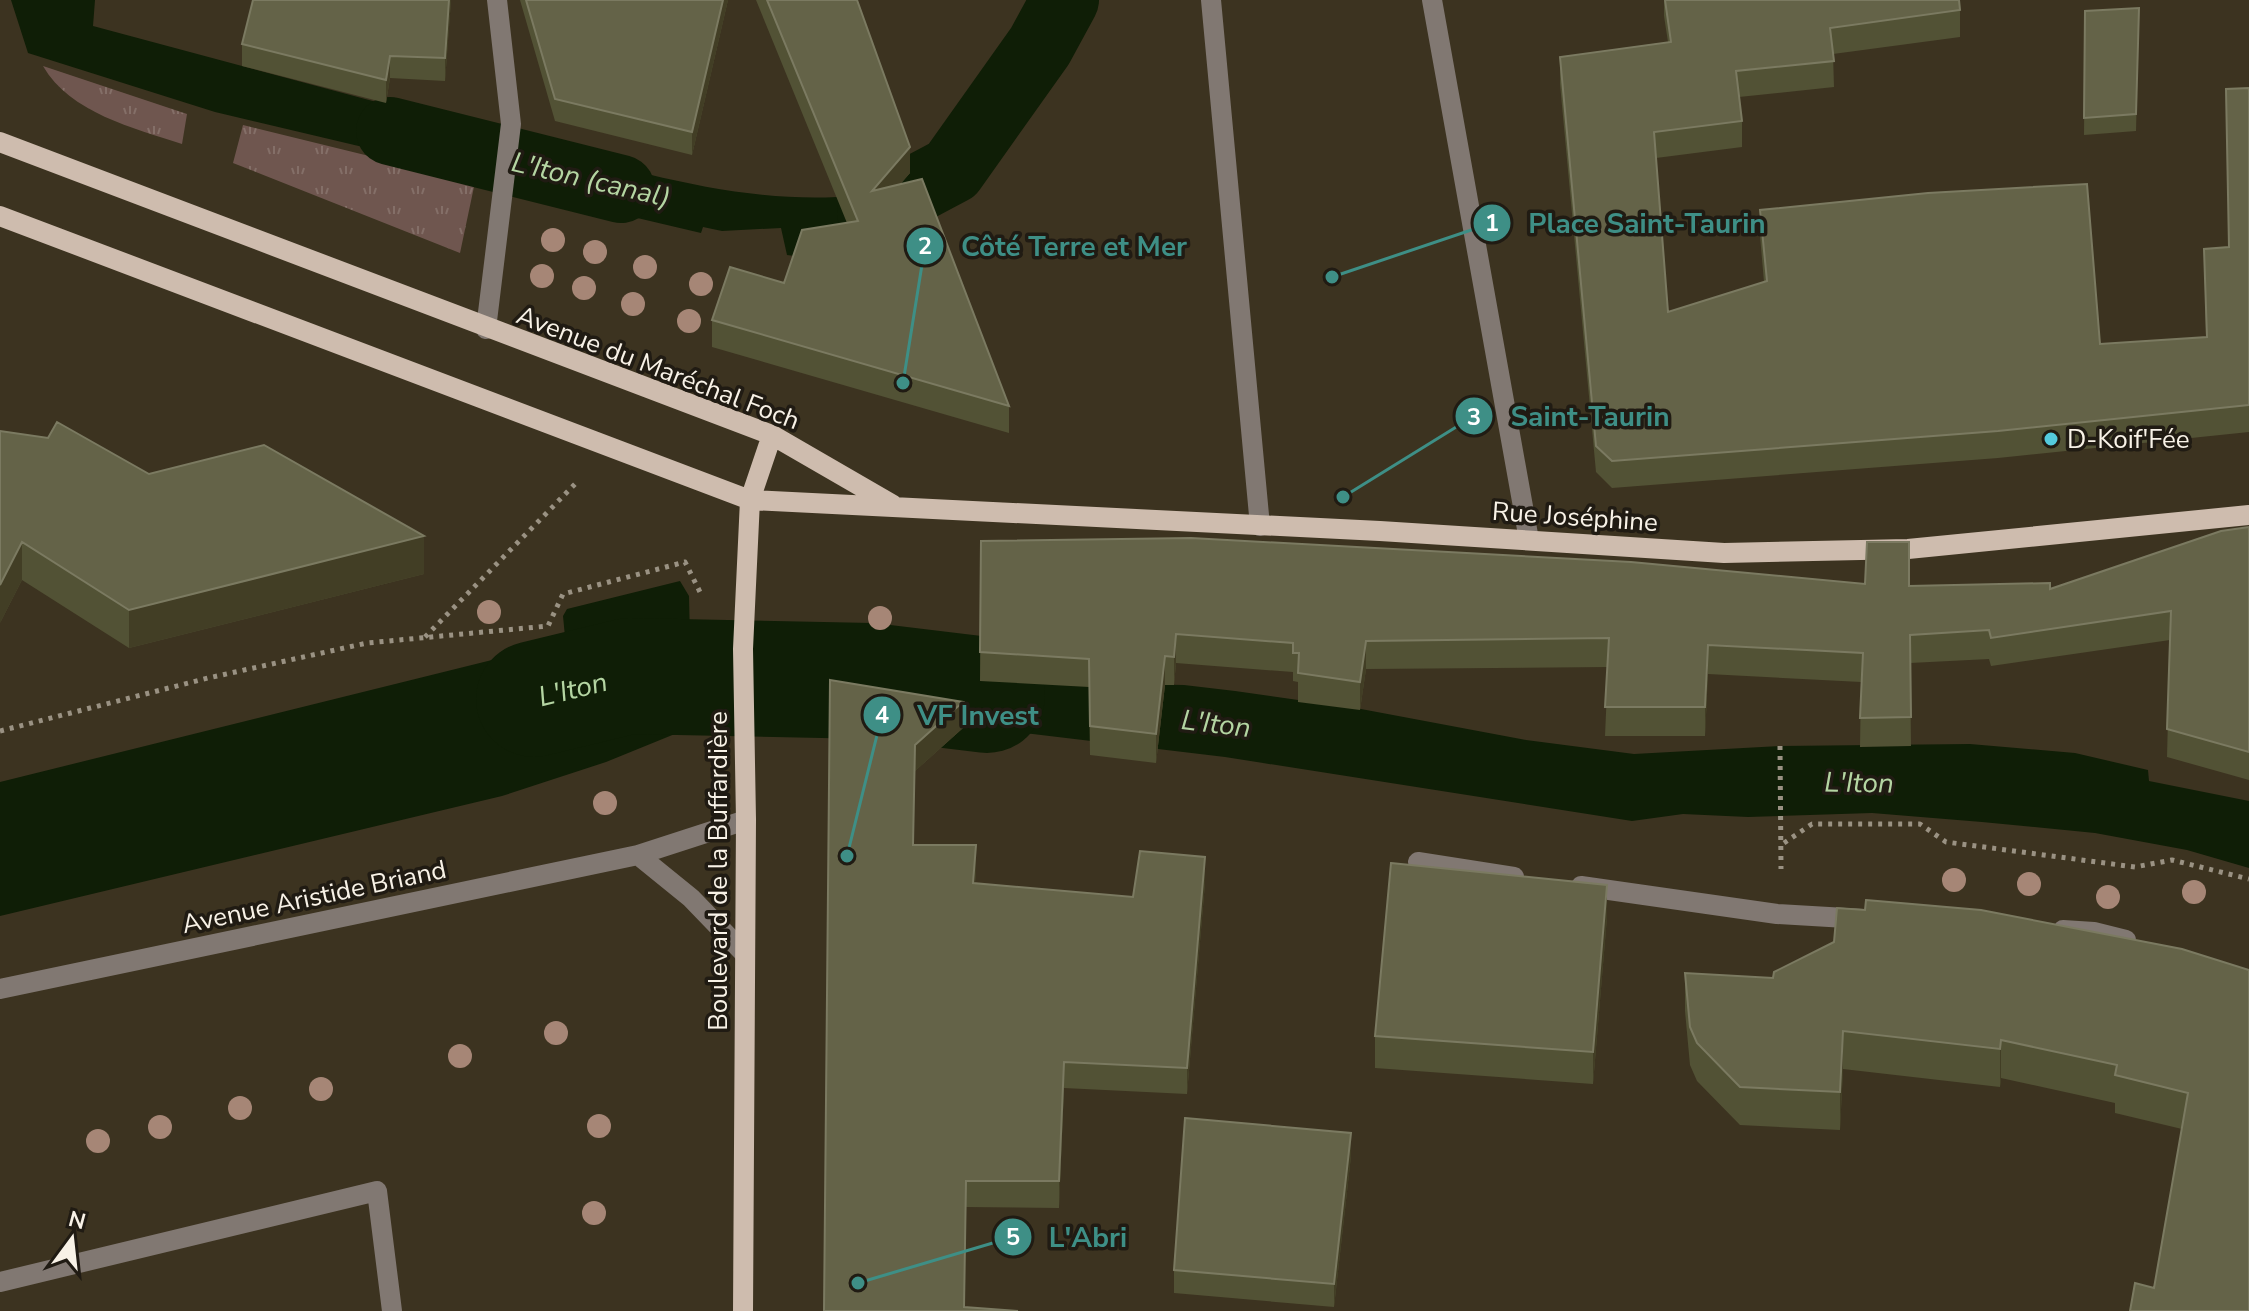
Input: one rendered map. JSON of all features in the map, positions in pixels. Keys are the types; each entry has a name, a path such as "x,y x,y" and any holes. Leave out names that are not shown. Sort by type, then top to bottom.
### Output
{"main road":[{"name":"Avenue du Maréchal Foch","path":"0,142 772,435 896,507"},
{"path":"0,216 750,500 896,507"},
{"name":"Boulevard de la Buffardière","path":"743,1311 746,820 743,649 750,500 772,435"},
{"name":"Rue Joséphine","path":"896,507 1724,553 1908,549 2249,515"}],"street":[{"path":"486,329 511,124 497,0"},
{"path":"1211,0 1260,526"},
{"path":"1432,0 1529,540"},
{"name":"Avenue Aristide Briand","path":"0,989 638,855 746,820"},
{"path":"638,855 691,898 745,954"},
{"path":"1418,862 1531,879"},
{"path":"1562,884 1777,914 1887,920"},
{"path":"2046,929 2094,932 2150,947"},
{"path":"0,1282 377,1191 392,1311"}],"path":[{"path":"425,638 611,447"},
{"path":"0,731 208,678 367,643 548,626 563,594 685,562 703,599"},
{"path":"1777,914 1784,843 1780,815 1780,746"},
{"path":"1784,843 1812,824 1920,824 1946,842 2135,867 2172,860 2249,879"}],"green space":[{"path":"43,66 187,114 182,144 124,125 86,107 69,96"},
{"path":"243,125 475,182 460,253 233,163"}],"water":[{"path":"11,0 95,0 93,26 485,131 477,174 215,112 28,53"},
{"path":"1041,0 1090,0 1031,105 993,152 972,101 1014,49"},
{"path":"939,140 963,196 925,205 802,257 787,255 781,228 722,231 703,227 701,233 527,192 534,145 684,182 759,194 837,197 840,203 899,178"},
{"path":"680,581 689,596 692,727 606,762 502,796 0,916 0,782 500,658 566,647 563,616 567,609"},
{"path":"831,652 980,681 1184,685 1235,691 1361,709 1526,740 1634,754 1780,746 1970,744 2075,753 2148,770 2149,781 2249,801 2249,868 2187,850 2095,833 1872,813 1748,817 1683,814 1632,821 1225,757 916,720 830,706"}],"building":[{"path":"253,0 449,0 445,58 390,56 386,80 242,44"},
{"path":"526,0 723,0 692,132 555,99"},
{"path":"767,0 857,0 910,147 872,191 922,179 1009,406 712,320 730,267 784,283 802,230 858,221"},
{"path":"1665,0 1959,0 1960,10 1830,28 1834,61 1736,71 1742,121 1654,132 1668,312 1767,281 1760,210 1928,193 2087,184 2100,344 2207,337 2204,249 2229,247 2226,89 2249,88 2249,405 1998,431 1612,461 1596,446 1560,57 1671,42"},
{"path":"2139,8 2136,114 2084,118 2085,11"},
{"path":"57,422 149,474 264,445 424,536 129,610 22,542 0,585 0,431 48,438"},
{"path":"2249,527 2249,752 2167,729 2171,611 1991,638 1989,630 1910,635 1911,717 1860,718 1863,653 1708,645 1705,707 1605,707 1609,638 1366,641 1360,682 1298,673 1299,653 1293,653 1293,643 1176,634 1174,657 1165,656 1156,734 1090,726 1089,659 980,652 981,541 1191,538 1631,562 1865,584 1867,542 1909,542 1909,586 2050,583 2050,589 2221,531"},
{"path":"830,680 963,702 915,745 913,845 976,845 973,883 1133,897 1140,851 1205,857 1187,1068 1064,1062 1059,1181 966,1181 964,1307 1018,1311 824,1311"},
{"path":"1391,863 1607,885 1593,1052 1375,1036"},
{"path":"1866,900 1981,910 2182,949 2249,970 2249,1311 2130,1311 2135,1283 2154,1288 2188,1093 2115,1075 2117,1065 2001,1040 2000,1049 1843,1031 1840,1092 1740,1087 1697,1043 1690,1027 1685,973 1773,978 1774,972 1834,942 1837,908 1865,910"},
{"path":"1185,1118 1351,1133 1334,1284 1174,1270"}],"waterway":[{"name":"L'Iton (canal)","path":"871,213 952,170 1040,46 1065,0"},
{"name":"L'Iton (canal)","path":"390,131 621,189"},
{"name":"L'Iton","path":"534,699 629,676 871,681 987,695"}],"place":[{"name":"Place Saint-Taurin","path":"1332,277"},
{"name":"Côté Terre et Mer","path":"903,383"},
{"name":"D-Koif'Fée","path":"2051,439"},
{"name":"Saint-Taurin","path":"1343,497"},
{"name":"VF Invest","path":"847,856"},
{"name":"L'Abri","path":"858,1283"}]}
